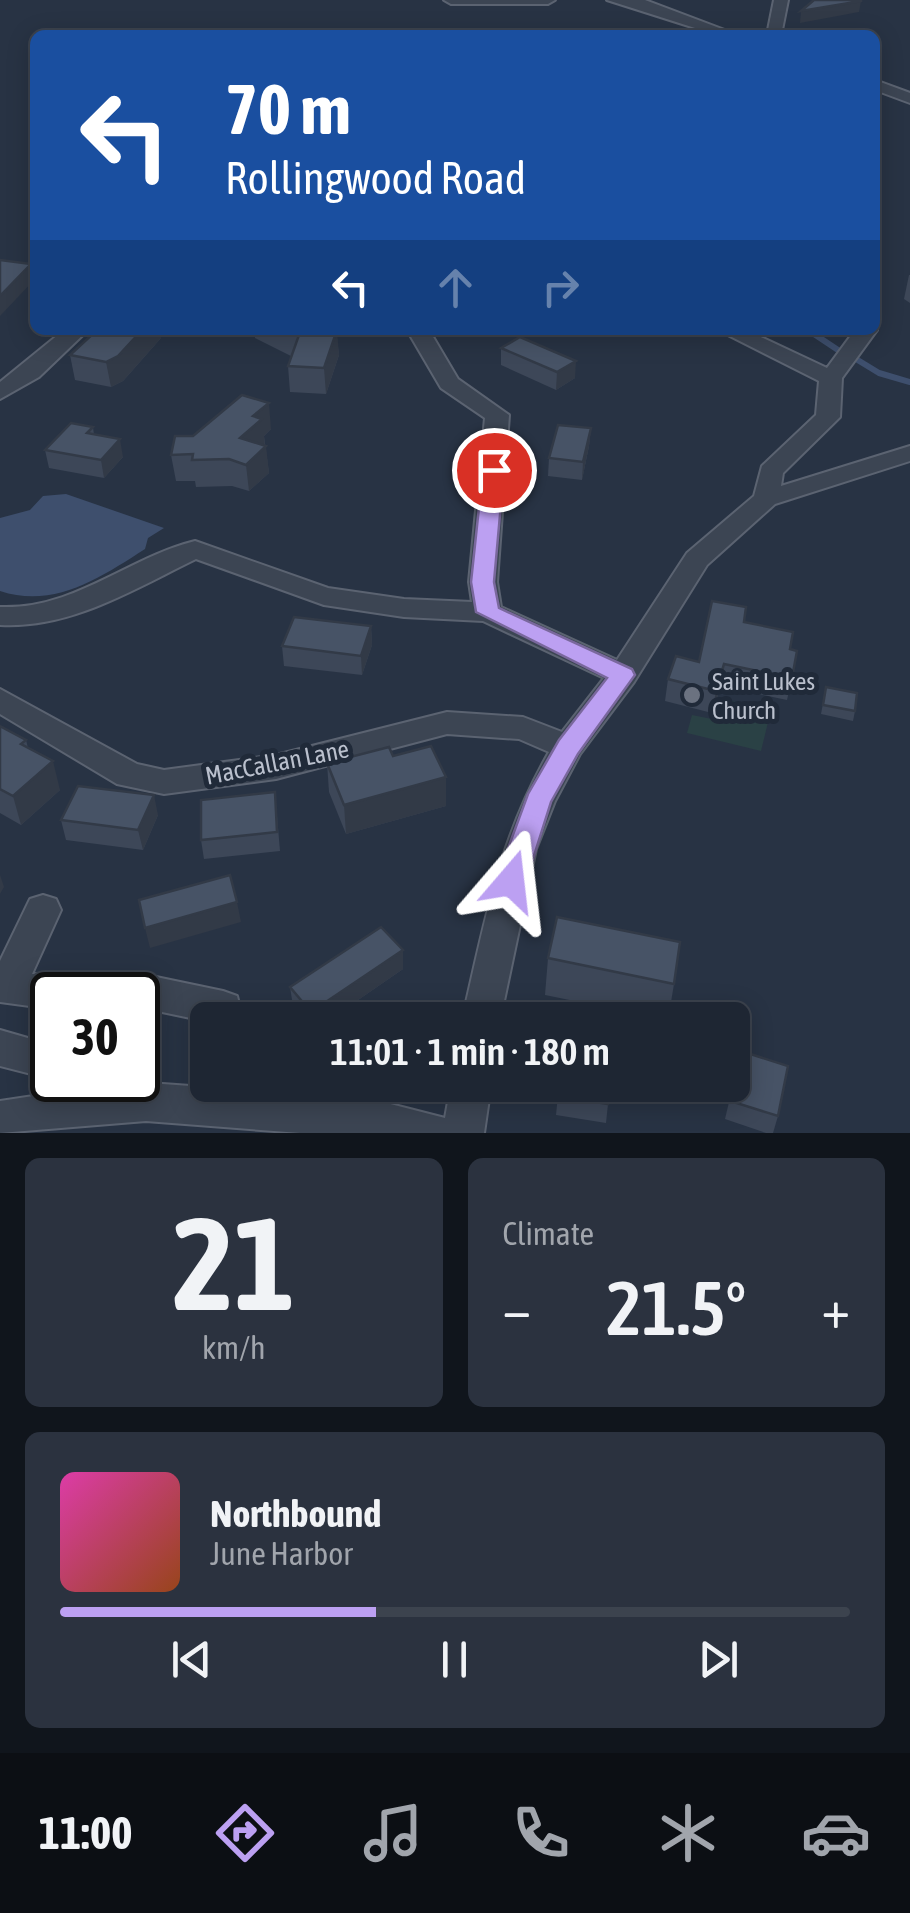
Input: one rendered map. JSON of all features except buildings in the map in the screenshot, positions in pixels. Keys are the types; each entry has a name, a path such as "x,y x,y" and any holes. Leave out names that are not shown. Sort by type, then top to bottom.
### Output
{"street":[{"path":"451,0 548,0"},
{"path":"614,0 640,3 717,30"},
{"path":"775,30 781,0"},
{"path":"880,87 910,98"},
{"path":"0,392 31,372 72,335"},
{"path":"421,335 449,383 497,415 482,582 488,612"},
{"path":"740,335 831,378"},
{"path":"766,500 771,471 828,416 831,378 862,335"},
{"path":"485,1002 519,850 538,801 568,747 623,675 698,559 766,500 910,453"},
{"path":"0,616 20,620 68,606 194,549 324,596 404,608 488,612 623,675"},
{"name":"MacCallan Lane","path":"0,700 129,775 164,782 276,767 448,723 523,728 568,747"},
{"path":"43,910 6,988 57,993 137,990 194,1002"},
{"path":"0,1048 30,1057"},
{"path":"160,1101 190,1099"},
{"path":"0,1121 39,1112 148,1102"},
{"path":"259,1102 433,1133"},
{"path":"463,1133 468,1102"}],"green space":[{"path":"728,700 771,710 761,751 687,733 692,715 722,721"}],"water":[{"path":"66,494 164,528 148,538 145,549 76,588 39,596 0,591 0,518 30,510 43,496"}],"waterway":[{"path":"816,335 844,354"},
{"path":"856,359 879,373 910,382"}],"place":[{"name":"Saint Lukes Church","path":"692,695"}],"route":[{"path":"494,470 482,582 488,612 623,675 568,747 538,801 511,881"}]}
